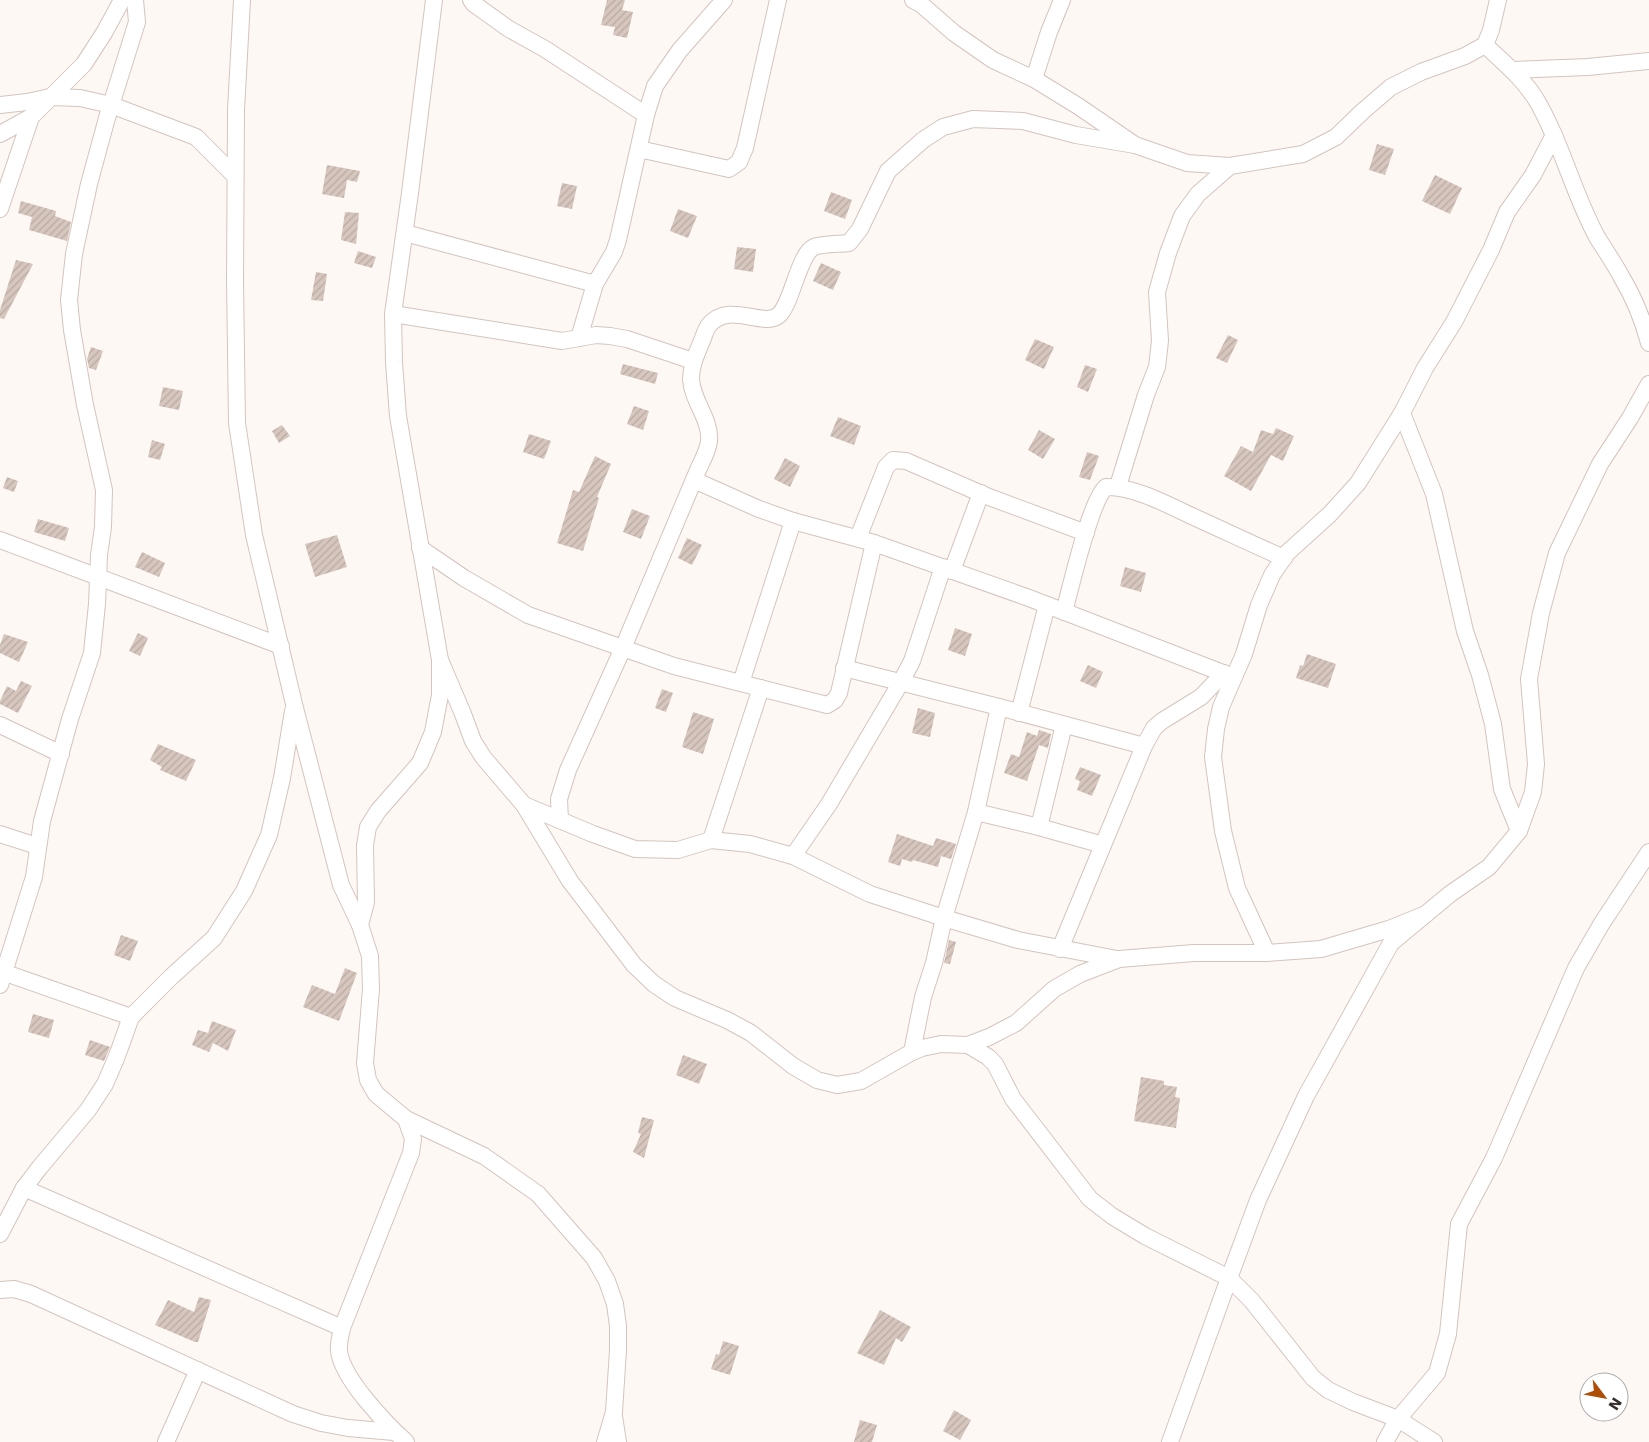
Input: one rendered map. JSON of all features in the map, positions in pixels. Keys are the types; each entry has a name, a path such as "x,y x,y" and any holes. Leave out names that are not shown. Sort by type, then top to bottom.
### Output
{"street":[{"path":"0,134 31,117 84,64 122,0"},
{"path":"131,1017 1,976 34,877 42,821 70,719 92,653 99,555 105,506 104,490 85,406 72,330 69,300 74,254 89,184 137,22 135,0"},
{"path":"242,0 236,110 235,176 237,423 254,535 294,704 341,885 360,925 370,956 371,989 365,1062 368,1080 376,1094 406,1119 484,1156 518,1178 538,1194 594,1258 607,1281 615,1304 618,1326 614,1412 618,1442"},
{"path":"360,925 366,902 365,845 368,827 378,811 420,763 433,732 440,695 440,660 398,416 393,314 434,0"},
{"path":"471,0 509,29 545,49 646,115"},
{"path":"579,338 594,284 614,252 618,240 646,115 655,86 680,50 724,0"},
{"path":"639,149 729,168 739,162 745,148 778,0"},
{"path":"913,0 922,5 954,33 993,60 1034,80 1078,106 1135,145"},
{"path":"1034,80 1049,32 1062,0"},
{"path":"560,820 559,799 568,770 623,648 709,442 707,425 691,385 693,361 708,326 719,316 738,314 769,319 779,315 785,306 806,253 815,246 848,243 860,229 888,171 923,140 943,127 973,119 1023,121 1076,135 1135,145 1187,164 1230,166 1303,154 1336,137 1391,87 1421,72 1465,56 1485,45 1491,30 1498,0"},
{"path":"1485,45 1512,70 1536,99 1554,135 1572,182 1597,236 1622,278 1646,329 1649,343"},
{"path":"1512,70 1588,67 1649,61"},
{"path":"0,105 50,97 80,98 111,105 196,137 235,176"},
{"path":"0,209 31,117"},
{"path":"1060,949 1144,746 1154,728 1229,675 1244,654 1259,605 1272,575 1287,554 1330,514 1358,484 1402,413 1425,368 1454,322 1491,250 1507,212 1534,174 1554,135"},
{"path":"1118,486 1146,395 1157,367 1160,341 1157,292 1168,253 1182,216 1198,194 1230,166"},
{"path":"405,233 594,284"},
{"path":"393,314 562,340 596,335 618,338 693,361"},
{"path":"1170,1442 1258,1200 1306,1096 1392,942 1450,894 1489,867 1519,831 1532,792 1536,764 1529,679 1541,613 1557,553 1600,464 1630,418 1649,384"},
{"path":"1402,413 1434,494 1464,631 1480,675 1493,724 1502,789 1519,831"},
{"path":"858,538 886,467 893,460 906,461 981,493 1086,533"},
{"path":"694,480 759,509 793,521 874,543 948,569 1229,675"},
{"path":"1064,612 1086,533 1101,491 1106,487 1118,486 1172,507 1284,558"},
{"path":"793,856 829,804 912,661 948,569 981,493"},
{"path":"741,683 793,521"},
{"path":"0,540 281,646"},
{"path":"420,548 464,578 528,615 674,666 827,705 835,700 839,693 874,543"},
{"path":"1019,713 1047,606"},
{"path":"440,660 473,742 483,757 524,806 570,882 634,965 654,984 675,998 727,1020 751,1033 793,1066 817,1080 837,1085 861,1080 912,1052 941,1044 968,1045 989,1037 1016,1024 1054,989 1080,974 1119,959"},
{"path":"844,668 1144,746"},
{"path":"1229,675 1216,729 1214,766 1223,831 1237,888 1267,953"},
{"path":"711,840 761,688"},
{"path":"0,1234 24,1188 88,1110 105,1084 131,1017 214,938 244,891 269,835 282,778 294,704"},
{"path":"912,1052 923,997 934,963 944,918 976,812 999,707"},
{"path":"0,725 61,754"},
{"path":"1039,826 1064,726"},
{"path":"524,806 635,849 678,850 711,840 750,844 793,856 870,894 944,918 1018,940 1119,959 1194,953 1267,953 1321,950 1389,930 1426,914"},
{"path":"976,812 1039,826 1103,845"},
{"path":"0,834 37,846"},
{"path":"1385,1442 1398,1419 1437,1373 1448,1334 1459,1224 1494,1158 1576,968 1602,923 1649,852"},
{"path":"968,1045 988,1057 995,1064 1013,1100 1090,1199 1112,1216 1145,1236 1229,1278 1258,1308 1312,1378 1328,1390 1353,1402 1398,1419 1434,1442"},
{"path":"400,1437 361,1393 348,1374 338,1348 342,1328 411,1153 413,1139 406,1119"},
{"path":"24,1188 342,1328"},
{"path":"0,1290 14,1289 30,1294 293,1414 321,1423 400,1437"},
{"path":"166,1442 198,1370"},
{"path":"605,1442 614,1412"}],"building":[{"path":"607,0 625,0 622,10 633,12 627,38 613,35 615,27 601,25"},
{"path":"1377,144 1394,149 1385,175 1369,170"},
{"path":"327,165 360,171 357,182 347,180 344,198 322,194"},
{"path":"1435,175 1462,188 1450,214 1422,201"},
{"path":"562,183 577,186 572,209 557,206"},
{"path":"831,192 852,200 845,219 824,211"},
{"path":"21,201 56,211 55,216 71,222 67,241 29,230 32,217 18,213"},
{"path":"678,209 697,216 688,238 670,231"},
{"path":"345,212 359,213 356,244 341,240"},
{"path":"737,247 756,249 753,272 734,269"},
{"path":"358,251 376,257 372,268 354,263"},
{"path":"16,260 33,264 4,319 0,318 0,310"},
{"path":"821,263 841,272 833,290 813,281"},
{"path":"316,272 327,274 323,301 311,300"},
{"path":"1228,335 1238,340 1227,363 1216,358"},
{"path":"1035,339 1054,347 1044,369 1025,360"},
{"path":"91,347 103,351 96,370 89,368 87,359"},
{"path":"623,364 658,373 655,384 620,374"},
{"path":"1085,365 1097,369 1088,392 1077,387"},
{"path":"163,387 183,391 179,410 159,406"},
{"path":"634,406 649,411 643,430 627,424"},
{"path":"838,417 861,426 854,445 830,436"},
{"path":"282,425 290,436 279,443 272,431"},
{"path":"1276,428 1294,436 1283,461 1271,455 1251,491 1224,476 1241,446 1253,452 1261,430 1273,434"},
{"path":"1039,430 1055,439 1043,459 1028,450"},
{"path":"529,434 551,441 544,459 523,452"},
{"path":"152,440 165,444 160,460 148,457"},
{"path":"1087,452 1099,456 1090,480 1079,477"},
{"path":"595,456 611,464 597,497 599,498 583,551 557,543 573,490 579,492"},
{"path":"785,458 800,466 790,487 774,479"},
{"path":"7,477 18,481 14,492 3,488"},
{"path":"632,509 650,516 641,539 623,532"},
{"path":"38,519 69,528 65,541 34,532"},
{"path":"337,535 347,567 315,577 305,544"},
{"path":"687,538 702,545 692,565 678,558"},
{"path":"142,552 165,563 159,577 135,567"},
{"path":"1125,567 1146,573 1141,592 1120,586"},
{"path":"955,628 972,634 965,656 948,650"},
{"path":"138,633 148,638 140,656 129,651"},
{"path":"4,634 28,642 19,662 0,653 0,645"},
{"path":"1307,654 1336,664 1328,688 1296,678 1300,665 1303,666"},
{"path":"1088,665 1103,672 1096,688 1080,681"},
{"path":"21,681 32,686 18,713 0,704 0,701 7,686 16,691"},
{"path":"662,689 673,693 666,712 655,708"},
{"path":"918,708 935,713 930,737 912,733"},
{"path":"693,712 714,719 703,754 682,747"},
{"path":"1039,730 1051,734 1048,748 1039,745 1027,781 1004,773 1011,754 1019,757 1027,732 1037,736"},
{"path":"158,744 196,760 186,781 160,770 162,767 150,760"},
{"path":"1080,767 1101,775 1092,796 1077,790 1080,781 1075,779"},
{"path":"897,834 933,846 936,838 956,844 951,859 941,856 938,867 902,859 900,866 888,862"},
{"path":"121,935 138,941 130,961 114,955"},
{"path":"949,940 956,942 950,964 944,963"},
{"path":"345,968 357,973 339,1021 303,1007 312,985 335,994"},
{"path":"33,1014 54,1020 49,1038 28,1032"},
{"path":"212,1021 236,1030 228,1051 213,1043 209,1052 192,1045 198,1030 208,1033"},
{"path":"90,1040 110,1047 104,1061 85,1055"},
{"path":"683,1055 707,1064 699,1084 676,1075"},
{"path":"1141,1077 1164,1081 1164,1085 1177,1087 1175,1097 1180,1098 1176,1128 1134,1121"},
{"path":"642,1117 654,1120 644,1158 633,1152 641,1134 638,1133"},
{"path":"199,1297 211,1300 198,1342 155,1325 168,1300 194,1312"},
{"path":"880,1310 911,1327 902,1342 896,1338 884,1365 857,1353"},
{"path":"723,1341 739,1346 730,1375 711,1369 716,1354 719,1355"},
{"path":"954,1410 971,1420 960,1440 943,1431"},
{"path":"860,1420 877,1425 872,1442 854,1442"}]}
